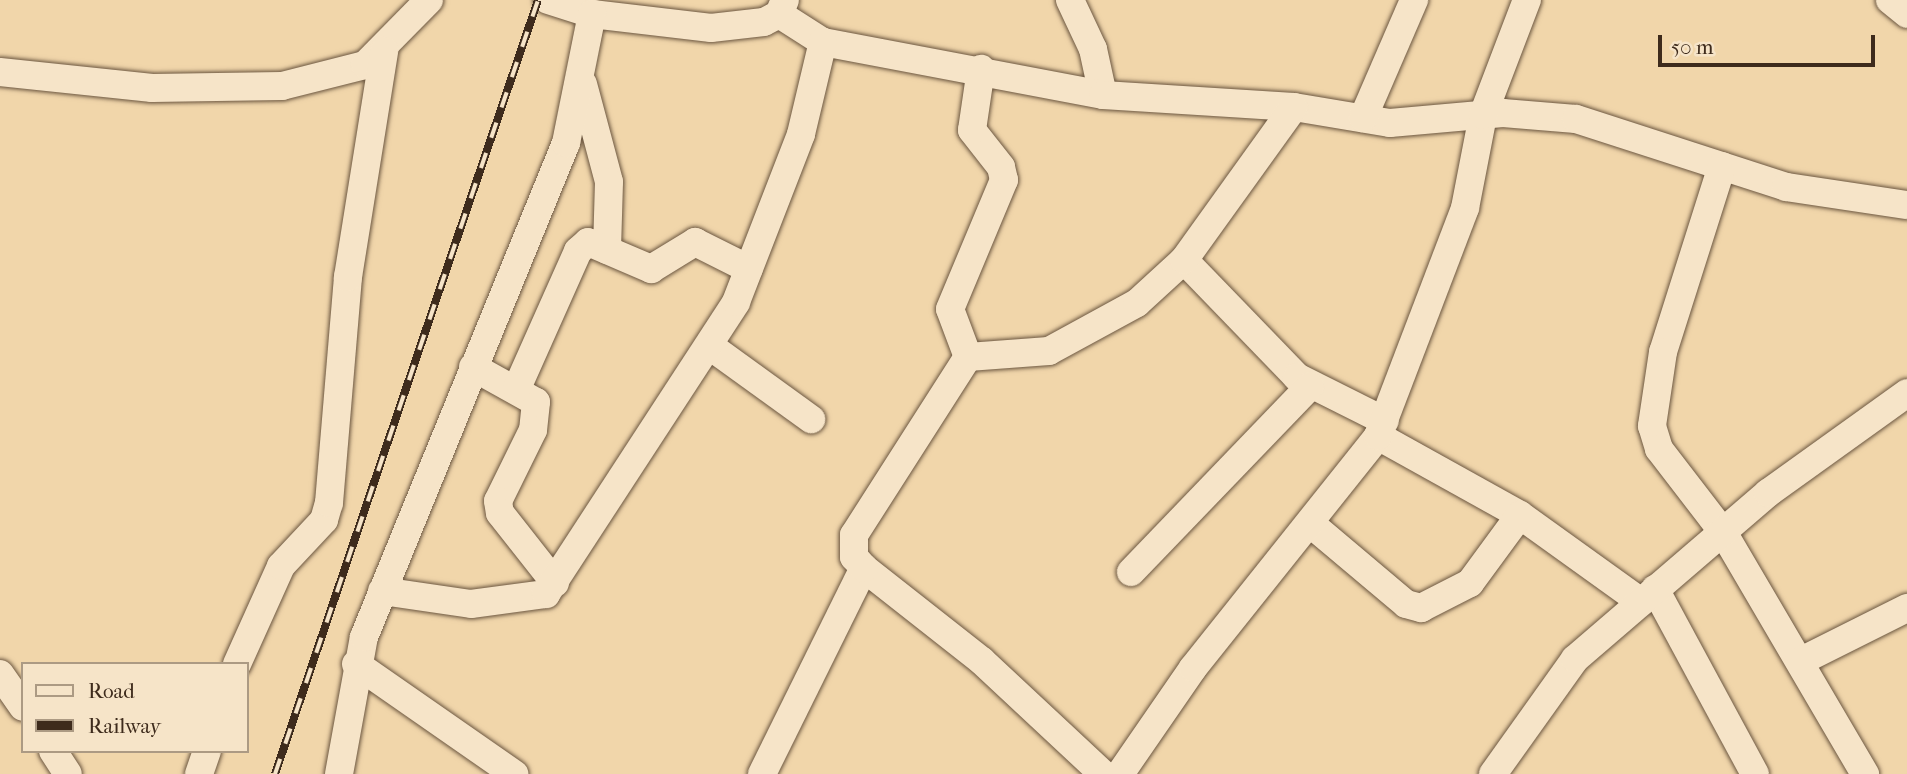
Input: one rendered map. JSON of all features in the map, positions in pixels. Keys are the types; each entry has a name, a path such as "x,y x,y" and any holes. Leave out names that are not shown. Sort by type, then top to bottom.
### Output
{"street":[{"path":"0,72 36,71 152,88 262,89 365,65 384,51 429,0"},
{"path":"548,0 587,13 711,28 782,7 823,42 981,69 1103,95 1294,107 1412,124 1483,115 1576,120 1786,187 1907,205"},
{"path":"1069,0 1093,48 1103,95"},
{"path":"1363,118 1414,0"},
{"path":"1120,774 1193,668 1311,524 1382,429 1465,208 1483,115 1527,0"},
{"path":"1890,0 1907,14"},
{"path":"339,774 356,664 472,367 566,143 582,81 587,13"},
{"path":"382,592 481,604 531,599 555,583 710,346 749,269 801,134 823,42"},
{"path":"238,662 281,566 324,520 329,503 348,277 384,51"},
{"path":"968,358 950,309 1004,180 1001,167 972,130 981,69"},
{"path":"582,81 609,182 607,250"},
{"path":"1103,774 982,661 864,568 854,557 854,535 968,358 978,352 1027,356 1066,345 1137,303 1184,260 1294,107"},
{"path":"1722,166 1663,352 1652,426 1659,449 1723,532 1865,774"},
{"path":"517,388 578,251 588,242 651,269 695,243 749,269"},
{"path":"1184,260 1310,386 1648,595 1755,774"},
{"path":"710,346 811,419"},
{"path":"472,367 517,388 536,402 538,414 498,501 500,513 555,583"},
{"path":"1131,572 1310,386"},
{"path":"1493,774 1575,659 1723,532 1905,399"},
{"path":"1311,524 1406,604 1421,608 1470,583 1520,515"},
{"path":"762,774 864,568"},
{"path":"1801,661 1907,608"},
{"path":"356,664 514,774"},
{"path":"0,674 21,704"},
{"path":"54,753 68,774"},
{"path":"199,774 206,753"}],"railway":[{"path":"275,774 538,0"}]}
